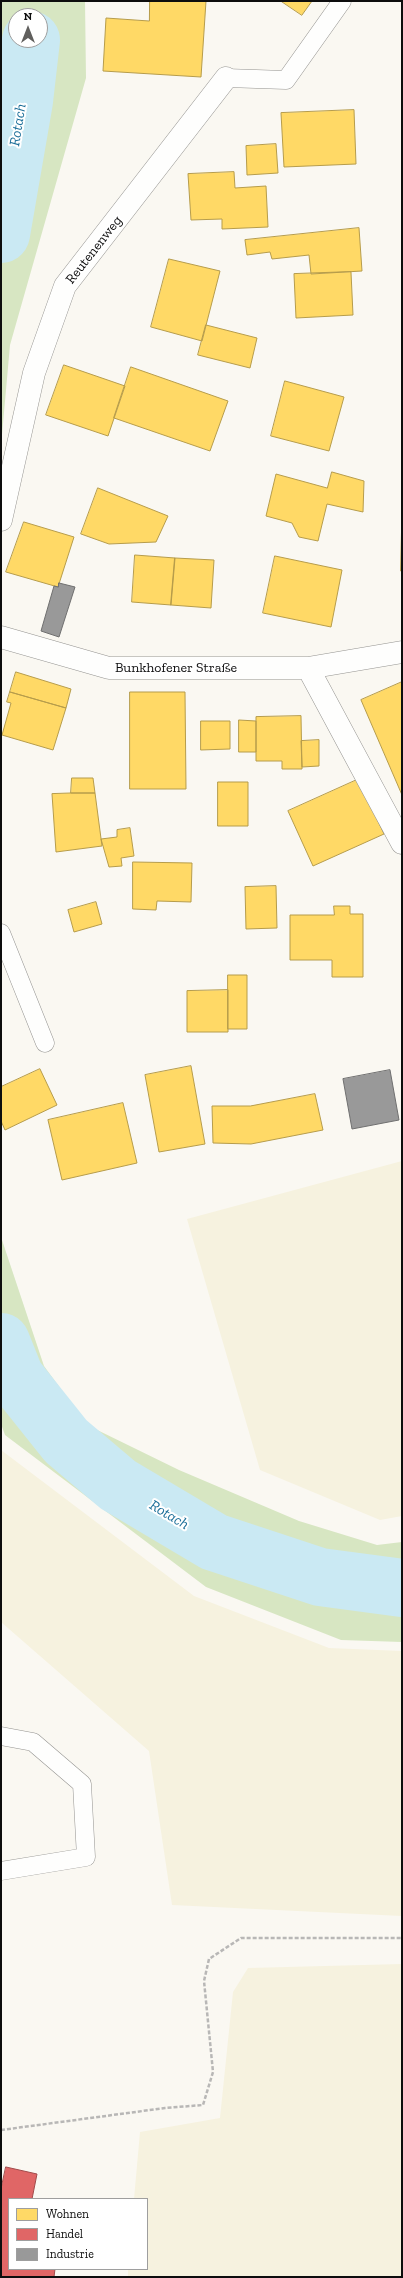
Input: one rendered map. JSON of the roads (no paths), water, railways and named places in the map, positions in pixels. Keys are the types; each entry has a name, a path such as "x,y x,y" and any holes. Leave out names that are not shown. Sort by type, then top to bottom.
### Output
{"street":[{"name":"Reutenenweg","path":"1,520 34,373 65,286 226,78"},
{"name":"Bunkhofener Straße","path":"1,637 110,668 308,668 402,652"},
{"path":"308,668 402,843"}],"lane":[{"path":"226,78 286,80 342,1"},
{"path":"1,933 45,1043"},
{"path":"1,1736 33,1742 82,1784 86,1857 1,1870"}],"waterway":[{"name":"Rotach","path":"1,234 24,101 30,48"},
{"name":"Rotach","path":"1,1342 15,1377 66,1441 118,1485 214,1542 320,1577 402,1588"}]}
